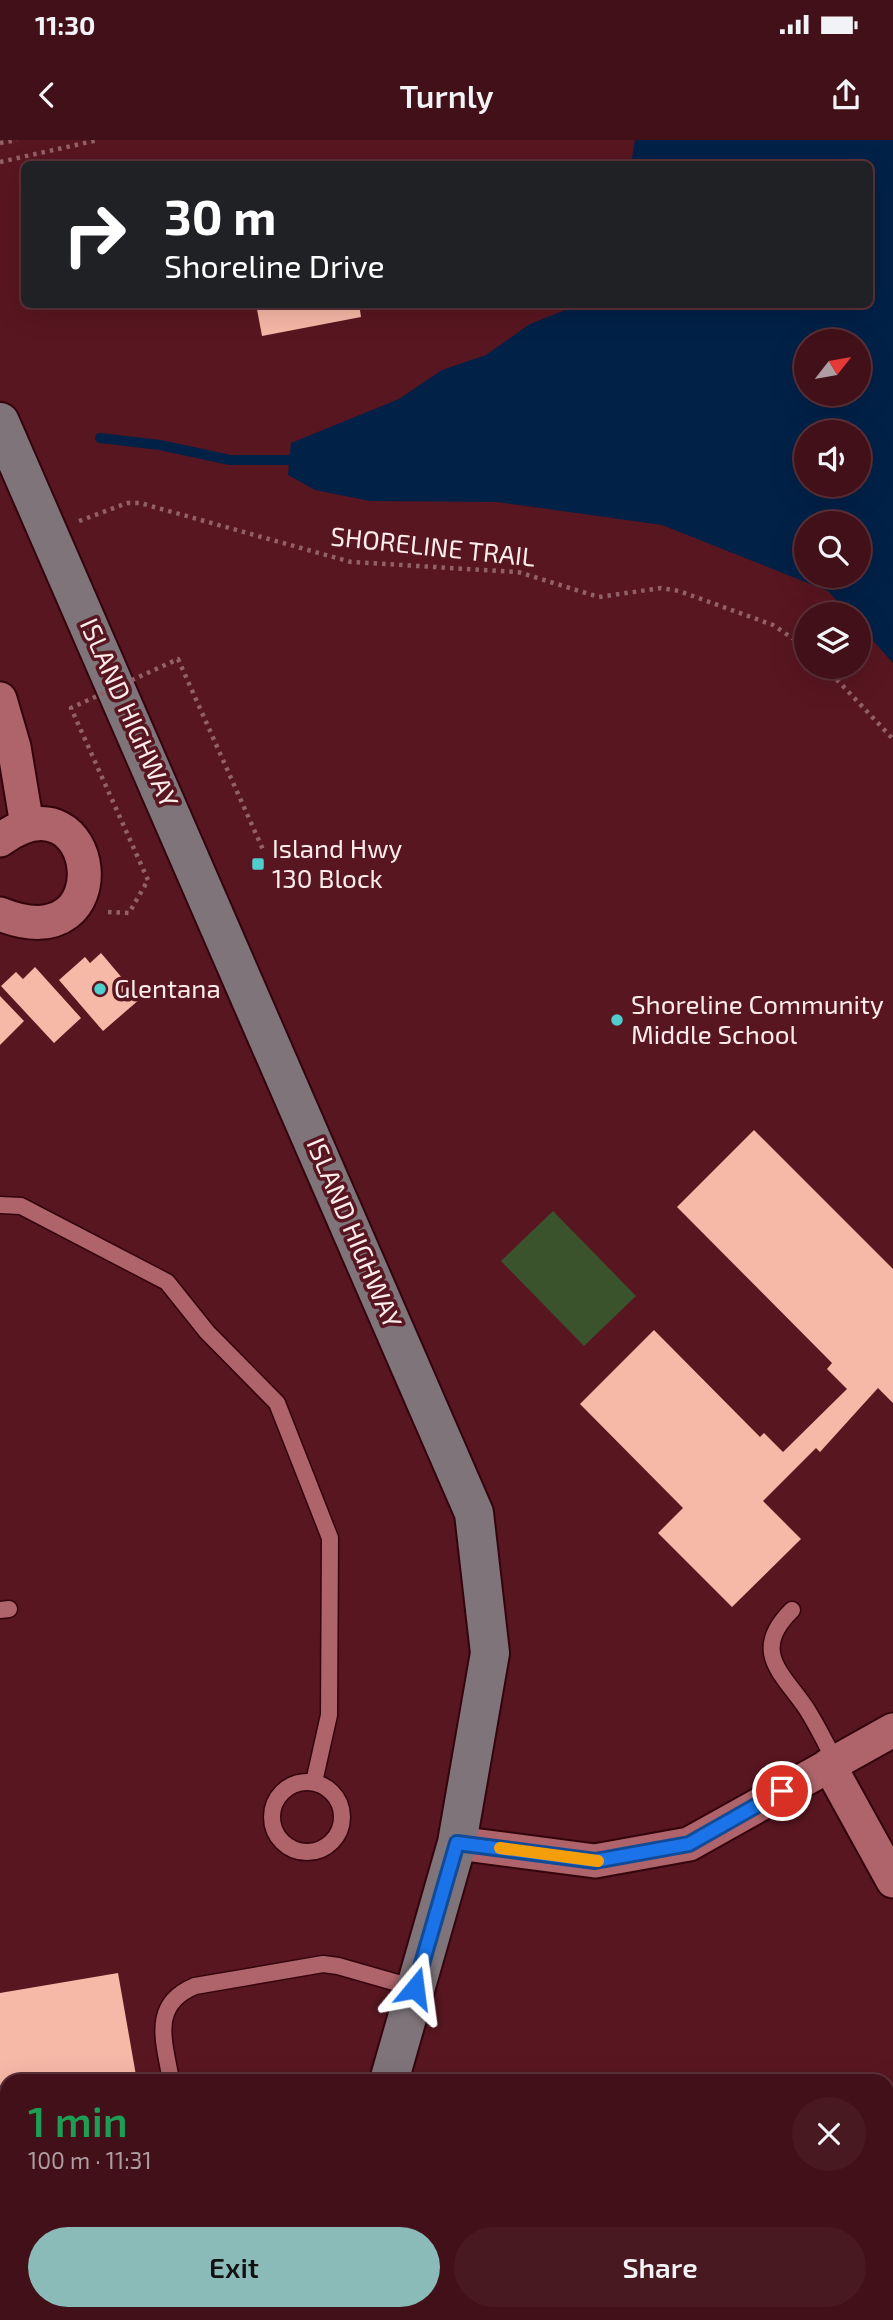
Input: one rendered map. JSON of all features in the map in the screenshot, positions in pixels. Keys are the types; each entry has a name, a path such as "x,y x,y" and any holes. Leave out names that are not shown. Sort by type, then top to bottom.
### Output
{"main road":[{"name":"ISLAND HIGHWAY","path":"0,422 51,533 474,1513 490,1653 457,1843 391,2074"}],"street":[{"path":"0,699 14,747 13,832 41,821 66,832 83,857 86,885 74,907 51,920 24,924 0,914"},
{"path":"457,1843 595,1861 689,1844 832,1763 889,1742"},
{"path":"832,1763 893,1881"}],"lane":[{"path":"0,1205 21,1206 167,1282 206,1332 277,1403 330,1538 329,1715 314,1782"},
{"path":"792,1610 783,1619 772,1640 772,1661 783,1682 806,1707 832,1763"},
{"path":"314,1782 333,1793 338,1802 342,1812 339,1834 323,1849 301,1852 281,1842 272,1822 276,1800 292,1785 314,1782"},
{"path":"171,2074 162,2028 164,2016 181,1992 195,1986 323,1964 415,1988"}],"path":[{"path":"0,144 17,140"},
{"path":"0,162 98,140"},
{"name":"SHORELINE TRAIL","path":"51,533 127,503 156,506 351,562 518,572 599,597 661,587 680,591 773,625 794,639"},
{"path":"79,898 102,911 129,913 148,880 71,708 178,659 264,852"},
{"path":"836,679 893,739"}],"green space":[{"path":"553,1211 636,1296 584,1346 501,1261"}],"water":[{"path":"635,140 893,140 893,663 871,638 871,602 838,602 828,591 820,588 871,588 871,511 794,511 794,577 662,525 498,502 370,501 315,490 288,475 291,443 399,399 442,370 486,355 530,324 570,308 873,308 873,161 632,161"}],"building":[{"path":"257,308 360,308 361,317 262,336"},
{"name":"Glentana","path":"101,953 140,999 103,1031 59,980 85,957 90,963"},
{"name":"Glentana","path":"35,967 81,1018 54,1043 1,986 16,972 23,979"},
{"path":"0,996 24,1021 0,1045"},
{"path":"754,1130 893,1269 893,1403 878,1388 820,1452 816,1448 763,1501 801,1539 732,1607 658,1533 683,1508 580,1404 654,1330 760,1437 764,1433 783,1452 847,1389 827,1369 832,1363 677,1207"},
{"path":"118,1973 136,2074 0,2074 0,1993"}],"waterway":[{"path":"100,438 160,445 230,460 300,460"}],"slow traffic":[{"path":"500,1848 598,1861"}],"place":[{"name":"Island Hwy 130 Block","path":"258,864"},
{"name":"Glentana","path":"100,989"},
{"name":"Shoreline Community Middle School","path":"617,1020"}],"route":[{"path":"415,1988 457,1843 595,1861 689,1844 782,1791"}]}
